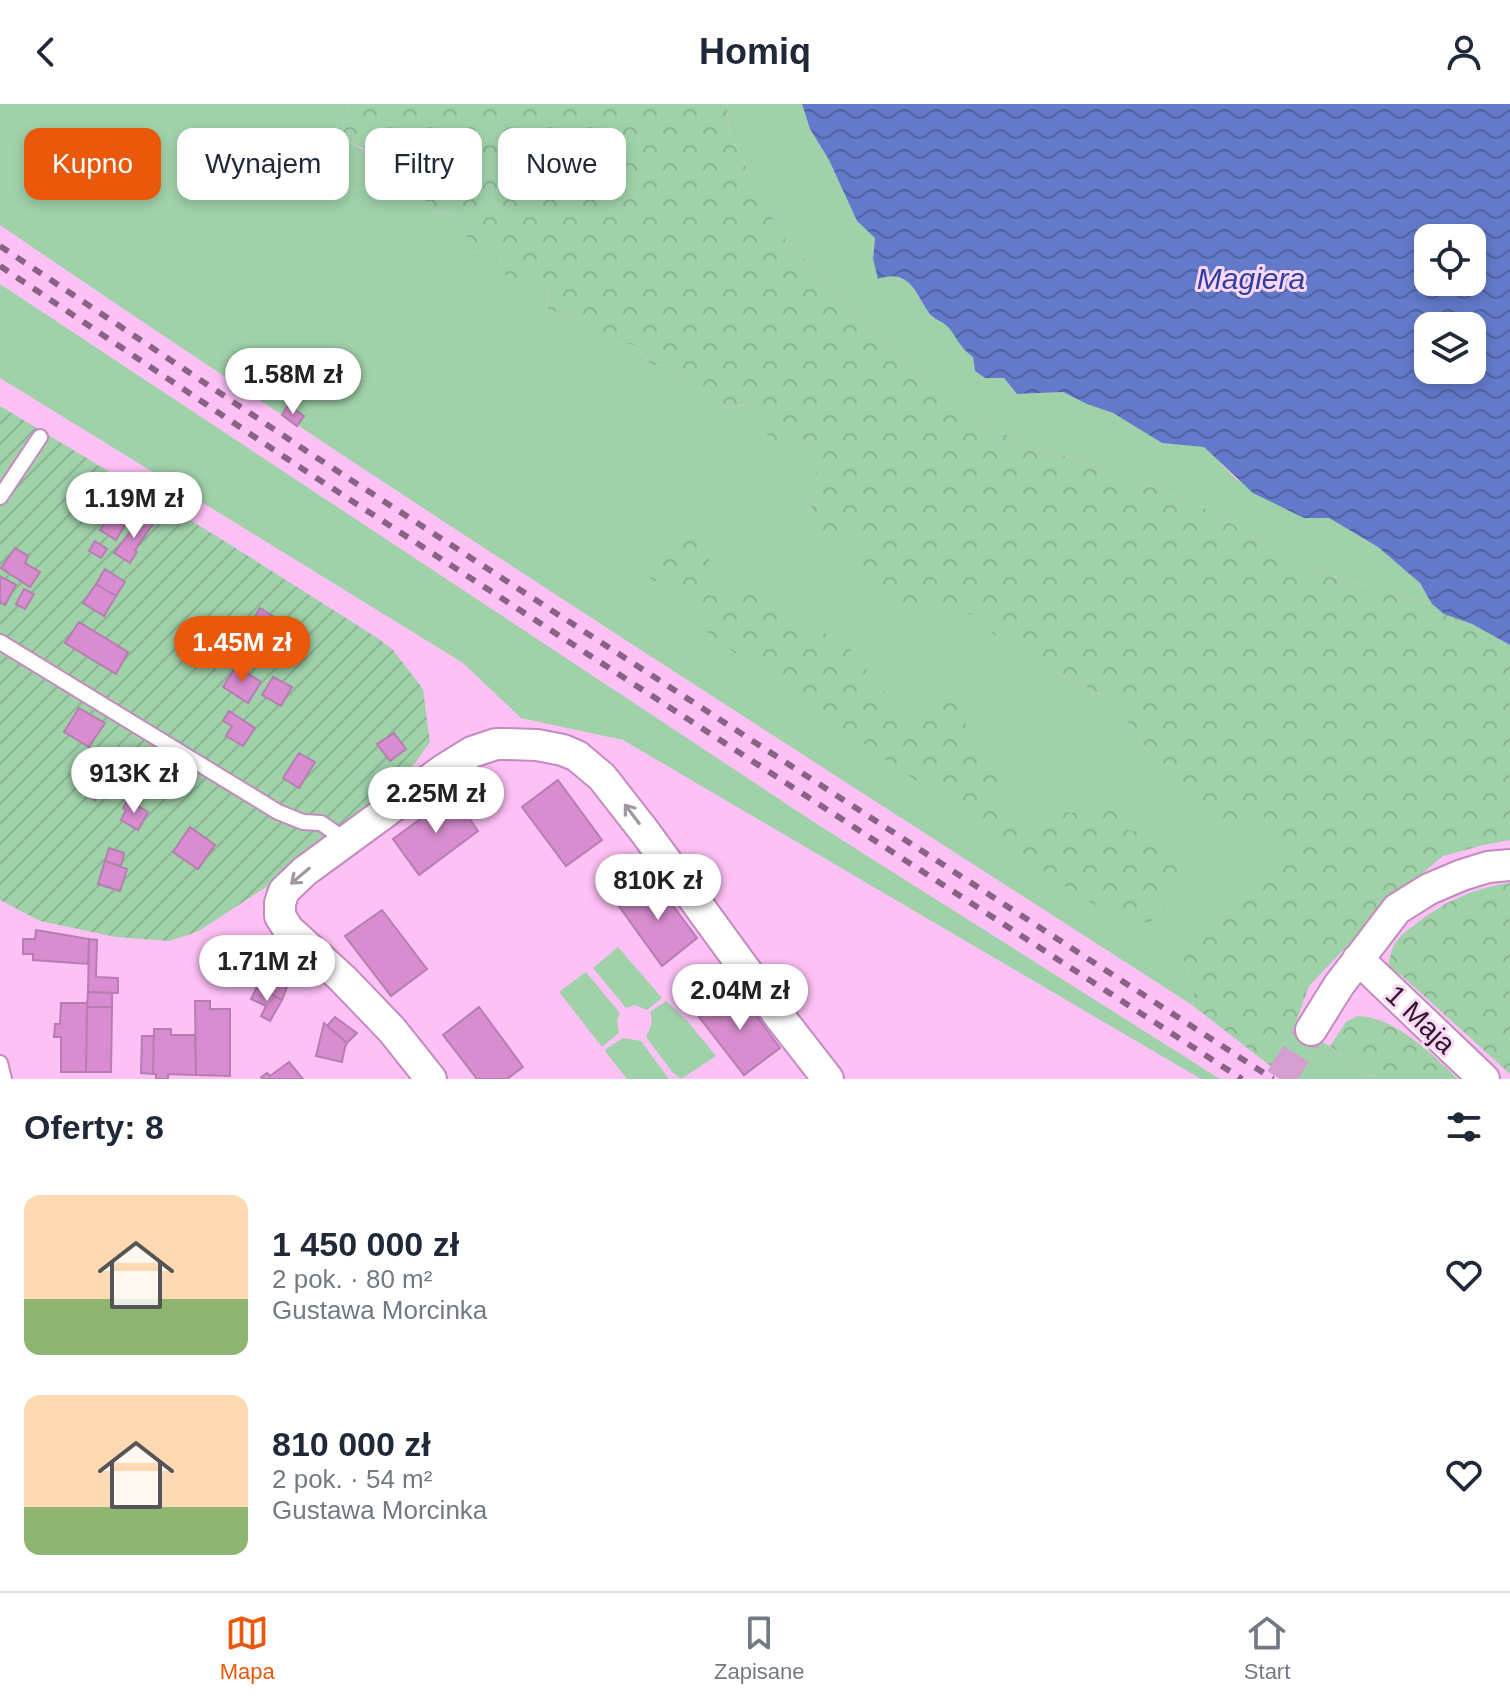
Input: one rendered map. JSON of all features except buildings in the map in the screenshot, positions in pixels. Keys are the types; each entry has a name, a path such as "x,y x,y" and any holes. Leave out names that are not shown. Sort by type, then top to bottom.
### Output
{"street":[{"path":"431,1079 392,1030 343,979 288,929 280,916 280,903 292,881 443,770 472,752 496,744 552,747 577,756 610,786 828,1079"},
{"path":"1311,1030 1358,959 1397,909 1429,889 1462,875 1488,867 1510,865"},
{"name":"1 Maja","path":"1358,959 1484,1079"}],"lane":[{"path":"0,497 40,437"},
{"path":"0,642 278,812 303,822 321,823 347,841"},
{"path":"0,1063 4,1079"}],"green space":[{"path":"0,104 350,104 343,121 344,128 177,128 177,200 349,200 349,142 365,151 365,200 425,200 435,213 448,212 463,227 472,253 497,247 514,282 532,266 547,286 548,309 579,319 594,340 634,345 652,365 666,366 728,407 753,404 804,439 819,484 809,514 861,527 988,612 1057,673 1111,699 1156,762 1182,768 1251,802 1265,819 1279,848 1274,865 1229,911 1205,924 1184,962 1195,988 1192,1005 444,522 0,225"},
{"path":"350,104 727,104 729,133 781,235 938,392 979,421 1026,445 1085,461 1199,505 1314,571 1432,604 1444,614 1472,624 1510,645 1510,840 1443,856 1390,901 1309,986 1291,1036 1282,1045 1278,1072 1192,1005 1195,988 1184,962 1185,947 1205,924 1229,911 1274,865 1278,848 1265,819 1251,802 1239,822 1216,831 1181,797 1181,768 1156,762 1111,699 1057,673 992,633 987,612 959,615 939,602 934,579 916,608 884,599 858,556 861,528 843,542 817,534 809,514 819,484 804,439 787,449 758,428 753,404 728,407 666,366 652,365 634,345 593,340 579,319 548,309 547,286 532,267 514,282 496,267 497,247 472,253 463,227 448,212 435,213 425,200 482,200 482,128 365,128 365,149 349,142 349,128 344,128 343,121"},
{"path":"727,104 802,104 810,129 829,160 857,221 875,238 873,259 879,279 898,276 910,284 931,315 948,327 973,357 975,371 986,378 1004,378 1017,394 1063,392 1113,413 1162,443 1204,446 1236,479 1304,518 1329,518 1378,547 1420,583 1432,604 1314,571 1199,505 1085,461 1026,445 979,421 938,392 781,235 729,133"},
{"path":"0,284 823,828 1220,1079 1201,1079 623,740 521,718 463,663 0,378"},
{"path":"0,406 218,537 379,639 393,650 423,689 430,742 384,806 197,932 169,941 116,937 40,921 0,900"},
{"path":"692,534 708,539 711,565 702,584 708,595 738,600 743,589 761,588 793,620 812,630 834,636 850,649 888,696 902,702 903,712 919,710 924,720 937,717 937,710 928,702 944,687 952,691 951,701 971,734 965,743 969,757 989,759 1000,770 1006,783 995,802 1008,818 1025,825 1039,825 1046,816 1062,812 1077,813 1083,807 1116,810 1128,830 1152,836 1171,851 1183,855 1189,865 1181,879 1162,896 1164,909 1155,919 1138,922 1117,916 1081,897 711,636 698,619 699,599 678,585 654,581 640,569 648,557 669,559"},
{"path":"1510,883 1510,1074 1401,975 1387,969 1396,942 1423,918 1470,893"},
{"path":"618,947 662,998 647,1010 635,1005 626,1008 593,968"},
{"path":"586,972 620,1013 617,1020 619,1033 602,1047 559,992"},
{"path":"666,1001 716,1056 681,1079 646,1037 652,1022 650,1012"},
{"path":"1357,1016 1385,1022 1398,1029 1458,1079 1372,1079 1330,1046 1346,1022"},
{"path":"1296,1025 1372,1079 1288,1079 1278,1072 1282,1045"},
{"path":"623,1038 641,1041 669,1079 627,1079 605,1051"}],"water":[{"name":"Magiera","path":"802,104 1510,104 1510,645 1472,624 1444,614 1432,604 1420,583 1378,547 1329,518 1304,518 1253,493 1204,447 1162,443 1113,413 1063,392 1017,394 1004,378 985,378 975,371 973,357 949,328 929,313 910,284 897,277 878,279 873,259 875,238 857,221 829,160 810,129"}],"tunnel":[{"path":"1280,1079 1311,1030"}],"railway":[{"path":"0,246 308,452 1273,1079"},
{"path":"0,266 295,464 1242,1079"}]}
